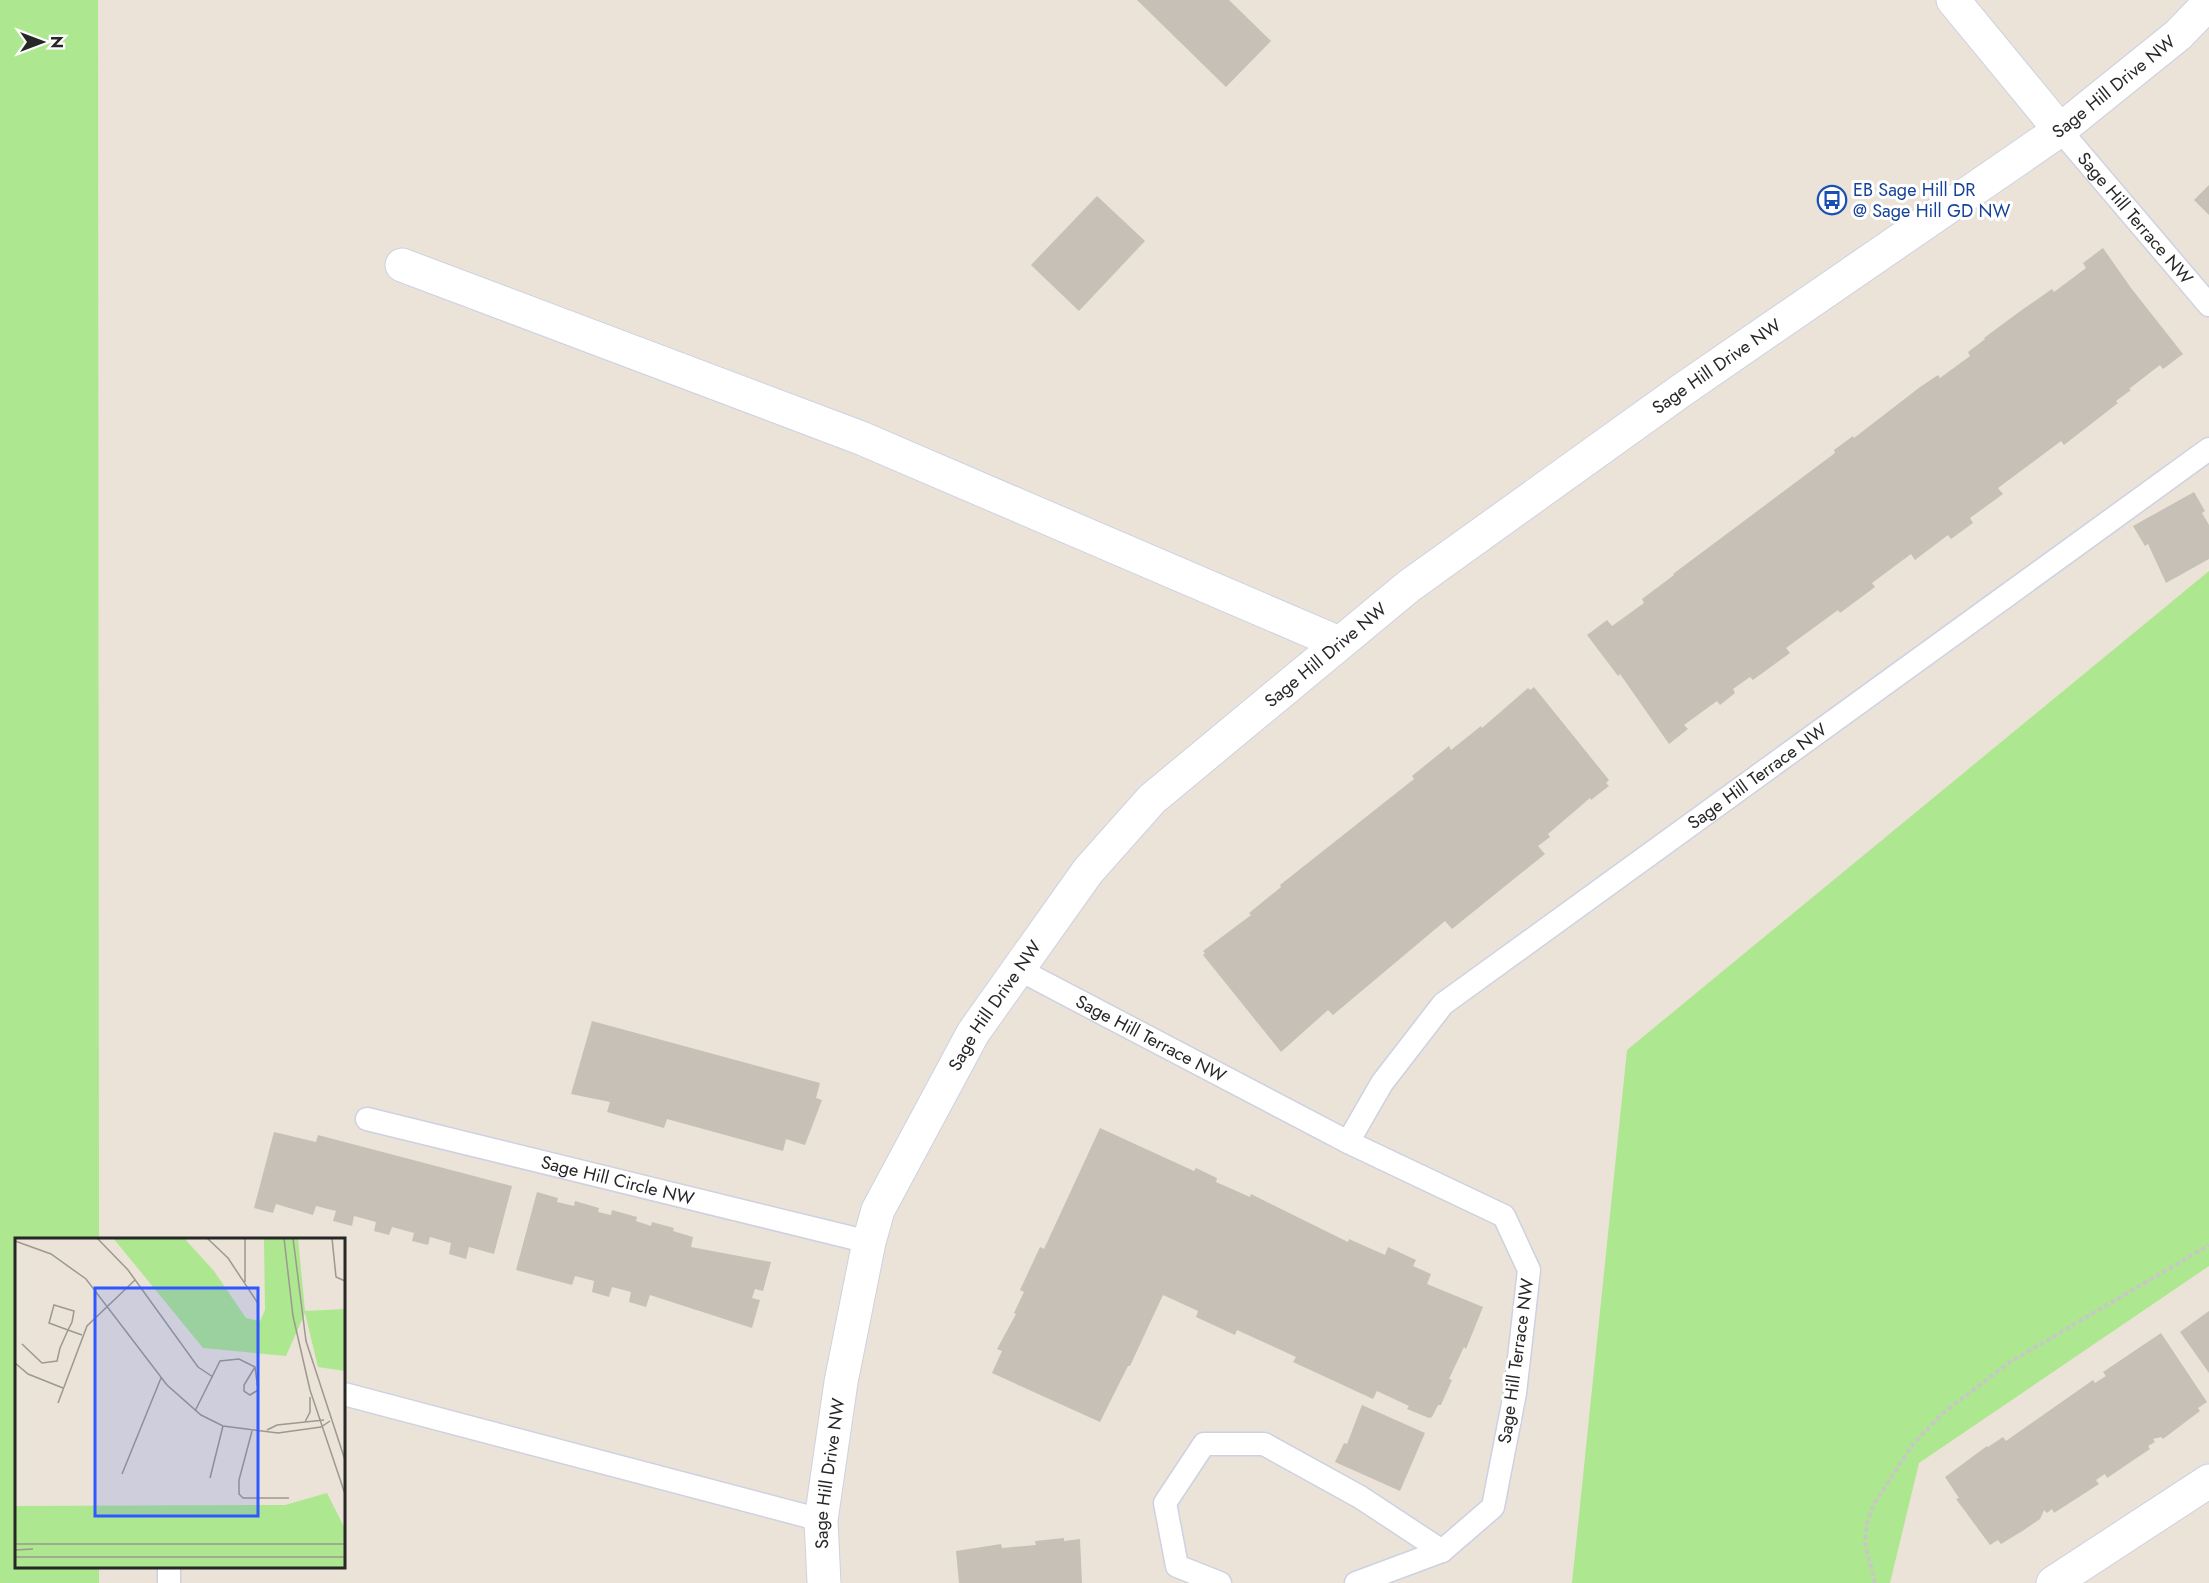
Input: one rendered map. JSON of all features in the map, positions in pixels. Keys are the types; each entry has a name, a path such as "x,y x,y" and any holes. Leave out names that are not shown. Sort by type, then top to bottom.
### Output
{"street":[{"path":"1953,0 2060,130"},
{"name":"Sage Hill Drive NW","path":"824,1583 821,1520 842,1382 869,1242 878,1210 973,1033 1088,871 1152,799 1409,586 1673,397 2060,130 2178,35 2209,3"},
{"path":"402,265 861,438 1339,643"},
{"path":"2053,1583 2209,1481"}],"lane":[{"name":"Sage Hill Terrace NW","path":"2060,130 2209,305"},
{"name":"Sage Hill Terrace NW","path":"1348,1142 1382,1083 1443,1004 2209,449"},
{"name":"Sage Hill Terrace NW","path":"1018,969 1348,1142 1504,1216 1529,1270 1515,1393 1493,1507 1442,1551 1356,1583"},
{"name":"Sage Hill Circle NW","path":"367,1119 869,1242"},
{"path":"345,1394 821,1520"},
{"path":"1220,1583 1177,1566 1165,1503 1204,1444 1264,1444 1360,1497 1442,1551"}],"path":[{"path":"1875,1583 1865,1544 1867,1523 1874,1504 1913,1444 1943,1413 2010,1362 2209,1245"}],"green space":[{"path":"0,0 98,0 99,1238 15,1238 15,1568 99,1568 99,1583 0,1583"},
{"path":"2209,571 2209,1266 1919,1463 1890,1583 1572,1583 1627,1050"}],"building":[{"path":"1137,0 1229,0 1271,41 1226,87"},
{"path":"2209,185 2209,215 2194,200"},
{"path":"1097,196 1145,241 1079,311 1031,265"},
{"path":"2103,248 2183,354 2163,369 2160,365 2129,389 2131,390 2116,401 2118,403 2064,445 2061,441 1998,488 2003,494 1970,518 1973,523 1951,539 1948,535 1915,560 1911,554 1872,583 1875,587 1840,613 1838,610 1786,648 1790,653 1753,680 1750,677 1733,689 1735,693 1720,705 1717,701 1684,725 1688,729 1669,744 1620,674 1618,676 1587,635 1607,620 1612,626 1644,603 1642,599 1673,574 1835,453 1834,450 1853,436 1854,438 1920,387 1938,375 1940,378 1970,356 1968,352 1984,338 2052,289 2054,292 2086,268 2083,263"},
{"path":"2194,492 2205,511 2202,513 2209,525 2209,559 2166,583 2148,544 2145,546 2133,526"},
{"path":"1534,687 1609,780 1606,783 1609,786 1591,800 1590,798 1548,834 1550,837 1538,846 1545,854 1452,929 1445,921 1333,1015 1328,1010 1281,1052 1203,955 1205,953 1203,951 1251,915 1249,913 1281,887 1280,885 1414,779 1412,776 1449,746 1451,750 1481,726 1482,728 1528,688 1530,690"},
{"path":"592,1021 820,1083 816,1098 822,1100 805,1145 786,1139 783,1151 667,1119 664,1128 607,1112 610,1102 571,1094"},
{"path":"1100,1128 1194,1171 1196,1168 1217,1178 1216,1182 1250,1197 1251,1194 1348,1242 1349,1239 1385,1255 1388,1247 1416,1260 1413,1266 1431,1274 1427,1284 1483,1307 1466,1349 1464,1347 1449,1379 1452,1380 1441,1405 1438,1405 1432,1417 1429,1418 1407,1409 1409,1406 1377,1391 1373,1399 1293,1362 1296,1357 1237,1330 1235,1335 1196,1317 1198,1311 1163,1295 1130,1366 1100,1422 992,1373 1002,1351 997,1349 1016,1314 1014,1313 1024,1292 1020,1290 1040,1247 1044,1249"},
{"path":"274,1132 316,1142 318,1135 512,1186 494,1254 469,1247 466,1259 449,1254 451,1243 430,1237 428,1245 412,1241 414,1233 392,1227 389,1235 374,1231 376,1222 354,1216 352,1226 333,1221 336,1211 316,1206 313,1215 276,1204 273,1213 254,1208"},
{"path":"537,1192 558,1198 557,1202 574,1206 575,1201 599,1208 598,1212 611,1215 612,1210 637,1217 636,1221 651,1226 652,1222 674,1228 673,1231 693,1237 691,1247 771,1262 763,1291 755,1289 752,1298 760,1300 752,1328 650,1295 646,1307 629,1302 631,1292 612,1287 609,1297 592,1292 594,1281 575,1276 572,1285 516,1270"},
{"path":"2209,1311 2209,1373 2180,1332"},
{"path":"2161,1333 2207,1402 2198,1408 2200,1411 2163,1439 2161,1437 2153,1439 2155,1442 2148,1446 2150,1449 2107,1478 2105,1474 2096,1480 2099,1484 2054,1513 2052,1509 2047,1513 2044,1510 2040,1519 2024,1530 2001,1544 1998,1540 1990,1545 1956,1499 1959,1498 1945,1477 1987,1446 2003,1437 2006,1441 2093,1380 2095,1383 2106,1376 2103,1372"},
{"path":"1362,1405 1425,1433 1400,1491 1335,1462 1344,1443 1347,1444"},
{"path":"1064,1538 1064,1541 1080,1539 1082,1583 959,1583 956,1551 1001,1544 1002,1548 1036,1545 1035,1541"}],"place":[{"name":"EB Sage Hill DR @ Sage Hill GD NW","path":"1832,200"}]}
